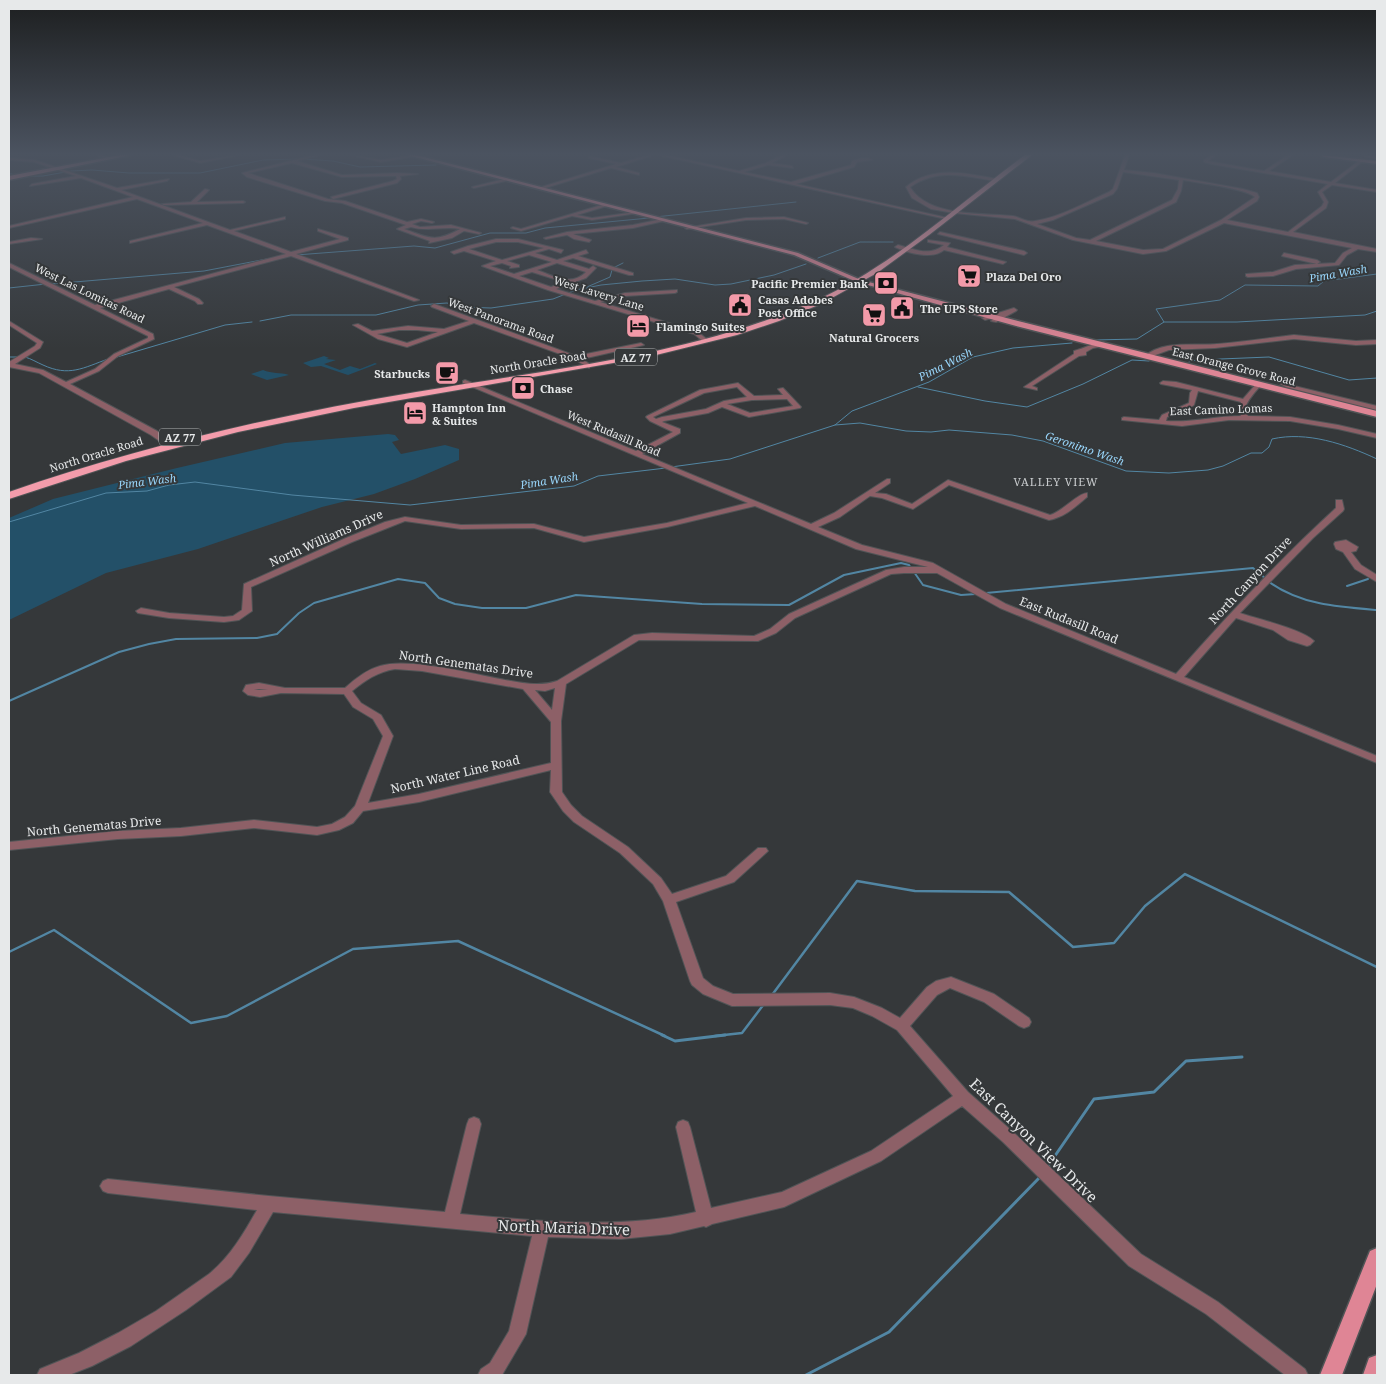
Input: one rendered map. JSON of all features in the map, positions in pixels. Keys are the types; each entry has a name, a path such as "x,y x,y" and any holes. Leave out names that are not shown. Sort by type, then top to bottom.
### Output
{"highway":[{"name":"North Oracle Road","path":"9,496 106,462 261,418 469,383 704,339 790,308 853,282 904,249 938,220"},
{"name":"North Oracle Road","path":"9,486 97,458 168,443"}],"main road":[{"name":"East Orange Grove Road","path":"662,220 790,256 853,282 1088,343 1148,356 1377,414"},
{"path":"1331,1375 1377,1258"},
{"path":"1374,1375 1377,1366"}],"street":[{"path":"9,227 42,220"},
{"path":"200,220 416,300"},
{"path":"230,231 277,220"},
{"path":"396,220 428,228 456,226 479,233"},
{"path":"432,222 422,220 399,229 433,241 464,230"},
{"path":"513,228 521,230 556,220"},
{"path":"546,238 567,233 644,225 662,220"},
{"path":"689,227 742,220"},
{"path":"791,220 806,223"},
{"path":"1020,220 1034,223 1065,236 1132,250 1164,250 1223,221 1376,249"},
{"path":"1034,223 1049,220"},
{"path":"1090,242 1136,220"},
{"path":"1291,234 1290,232 1307,220"},
{"path":"132,242 209,223"},
{"path":"96,307 346,239 320,230"},
{"path":"567,233 589,242"},
{"path":"940,233 1024,253"},
{"path":"904,249 934,254 957,237"},
{"path":"9,243 31,238 40,239"},
{"path":"454,252 463,248 506,239 526,241 561,251"},
{"path":"930,241 1003,262"},
{"path":"1248,275 1273,274 1295,268 1337,264 1348,252 1357,247"},
{"path":"463,248 517,266 512,267"},
{"path":"500,260 549,248"},
{"path":"992,259 1011,250"},
{"path":"527,252 590,271"},
{"path":"513,276 586,252"},
{"path":"1284,255 1325,265"},
{"path":"572,256 631,274"},
{"name":"West Lavery Lane","path":"500,260 485,266 550,289 696,333 704,339"},
{"name":"West Las Lomitas Road","path":"9,265 145,331 152,338 146,343 116,355 97,370 66,384"},
{"path":"550,289 584,276 600,265"},
{"path":"532,270 568,282"},
{"path":"169,287 197,300 200,304"},
{"path":"596,302 605,298 645,292 675,291"},
{"name":"West Panorama Road","path":"434,306 583,362"},
{"path":"356,325 404,345 472,321"},
{"path":"9,323 40,342 38,347 9,365"},
{"path":"372,333 390,329 426,328 445,331"},
{"path":"1356,334 1377,348"},
{"path":"1148,356 1154,352 1169,348 1215,346 1294,337 1377,342"},
{"path":"1035,389 1027,386 1080,353 1088,343"},
{"path":"583,362 641,345"},
{"path":"9,365 41,370 168,443"},
{"path":"1279,381 1288,386 1377,408"},
{"name":"West Rudasill Road","path":"469,383 754,504"},
{"path":"1163,383 1176,384 1245,401"},
{"path":"1246,418 1241,410 1245,401 1259,384"},
{"path":"636,454 677,431 649,417 702,391 733,385 741,387 752,398"},
{"path":"721,404 749,415 798,407 781,389"},
{"path":"1162,422 1164,416 1192,404 1193,392 1196,389"},
{"path":"657,422 662,419 708,411 721,404 752,398 790,397"},
{"name":"East Camino Lomas","path":"1124,418 1182,424 1246,418 1293,418 1338,426 1377,436"},
{"path":"811,527 837,516 887,481"},
{"path":"869,494 883,496 912,507 948,482 1041,516 1055,517 1084,495"},
{"name":"North Canyon Drive","path":"1178,678 1234,614 1310,536 1340,509 1339,502"},
{"name":"East Rudasill Road","path":"754,504 859,547 912,559 940,570 1003,606 1377,760"},
{"name":"North Williams Drive","path":"141,611 174,617 220,620 236,618 247,611 247,586 357,536 388,524 405,520 461,527 534,526 584,540 667,524 754,504"},
{"path":"1346,550 1358,567 1377,579"},
{"path":"902,570 915,566 916,563 912,559"},
{"name":"North Genematas Drive","path":"9,846 118,834 180,832 254,824 317,831 335,827 350,820 360,808 388,736 377,717 357,705 347,691 363,677 382,668 394,666 422,668 526,687 545,688 561,683 627,642 637,638 665,635 755,639 773,631 792,616 889,572 940,570"},
{"path":"1234,614 1278,630"},
{"name":"East Canyon View Drive","path":"561,683 556,721 556,792 566,808 578,820 624,850 648,871 669,900 691,969 697,981 708,990 732,1000 830,998 862,1006 902,1026 963,1098 1008,1138 1135,1260 1212,1308 1299,1375"},
{"path":"526,687 556,721"},
{"path":"281,690 347,691"},
{"name":"North Water Line Road","path":"360,808 419,798 556,764"},
{"path":"669,900 730,879 762,851"},
{"path":"902,1026 932,990 951,982 989,998 1024,1022"},
{"name":"North Maria Drive","path":"108,1186 269,1204 542,1229 621,1231 670,1226 784,1199 876,1156 963,1098"},
{"path":"452,1220 474,1124"},
{"path":"683,1127 706,1219"},
{"path":"46,1375 69,1368 145,1328 218,1277 248,1242 269,1204"},
{"path":"487,1375 496,1369 518,1334 542,1229"}],"shaded area":[{"path":"324,356 329,358 326,359 336,360 324,364 340,370 350,366 360,369 375,363 377,364 348,375 321,366 311,367 303,363"},
{"path":"263,370 289,375 267,380 251,374"},
{"path":"388,434 395,435 399,440 392,442 401,454 445,445 459,449 459,460 374,494 322,507 198,549 106,573 9,620 9,518 53,499 285,443"}],"waterway":[{"path":"296,255 414,246 435,248 490,233 526,233 545,228 632,220"},
{"path":"818,258 860,242 893,242"},
{"path":"51,284 204,271 272,258"},
{"path":"613,268 623,263"},
{"path":"260,321 291,315 376,315 418,305 447,303 461,307 491,308 553,299 576,290 601,285 642,281 675,279 715,285 731,284 774,275 806,264"},
{"path":"587,287 610,277 612,270"},
{"name":"Pima Wash","path":"1164,322 1156,309 1220,300 1245,285 1318,286 1324,281 1377,274"},
{"path":"9,288 46,284"},
{"path":"1164,322 1237,322 1365,315 1377,311"},
{"path":"117,357 225,325 252,322"},
{"name":"Pima Wash","path":"1095,340 1137,339 1164,322"},
{"name":"Pima Wash","path":"835,425 852,411 929,382 973,357 1013,348 1072,343"},
{"path":"9,357 18,357"},
{"path":"25,357 52,369 68,371 108,359"},
{"path":"1189,362 1196,360 1269,357 1349,380 1377,378"},
{"path":"918,387 985,401 1027,407 1083,384 1132,360 1149,361"},
{"name":"Geronimo Wash","path":"835,425 860,423 906,431 931,432 949,430 1012,435 1043,441 1126,471 1169,473 1208,470 1223,466 1251,453 1262,453 1269,447 1272,439 1285,437 1326,440 1352,448 1377,459"},
{"name":"Pima Wash","path":"671,467 730,459 835,425"},
{"name":"Pima Wash","path":"9,522 106,493 147,491 169,485 195,482 292,495 410,505 574,486 598,476 666,468"},
{"path":"9,701 119,652 149,644 176,639 257,638 277,634 299,613 314,603 398,579 425,583 439,598 455,604 482,608 526,608 576,595 702,604 789,605 844,575 901,563 909,565 911,568"},
{"path":"986,593 1253,568 1266,579"},
{"path":"914,572 923,585 961,595 976,594"},
{"path":"1347,586 1368,579"},
{"path":"1269,582 1294,596 1321,604 1377,610"},
{"path":"772,995 857,881 915,891 1009,892 1073,947 1114,943 1145,906 1185,874 1377,967"},
{"path":"9,952 54,930 191,1023 227,1016 353,949 458,941 665,1036"},
{"path":"715,1036 742,1033 764,1004"},
{"path":"662,1035 675,1041 725,1035"},
{"path":"1048,1166 1094,1099 1154,1092 1186,1061 1242,1057"},
{"path":"806,1375 889,1332 1041,1176"}],"place":[{"name":"Plaza Del Oro","path":"969,276"},
{"name":"Pacific Premier Bank","path":"886,283"},
{"name":"Casas Adobes Post Office","path":"740,305"},
{"name":"The UPS Store","path":"902,308"},
{"name":"Natural Grocers","path":"874,315"},
{"name":"Flamingo Suites","path":"638,326"},
{"name":"Starbucks","path":"447,373"},
{"name":"Chase","path":"523,388"},
{"name":"Hampton Inn & Suites","path":"415,413"}],"district":[{"name":"VALLEY VIEW","path":"1056,481"}]}
